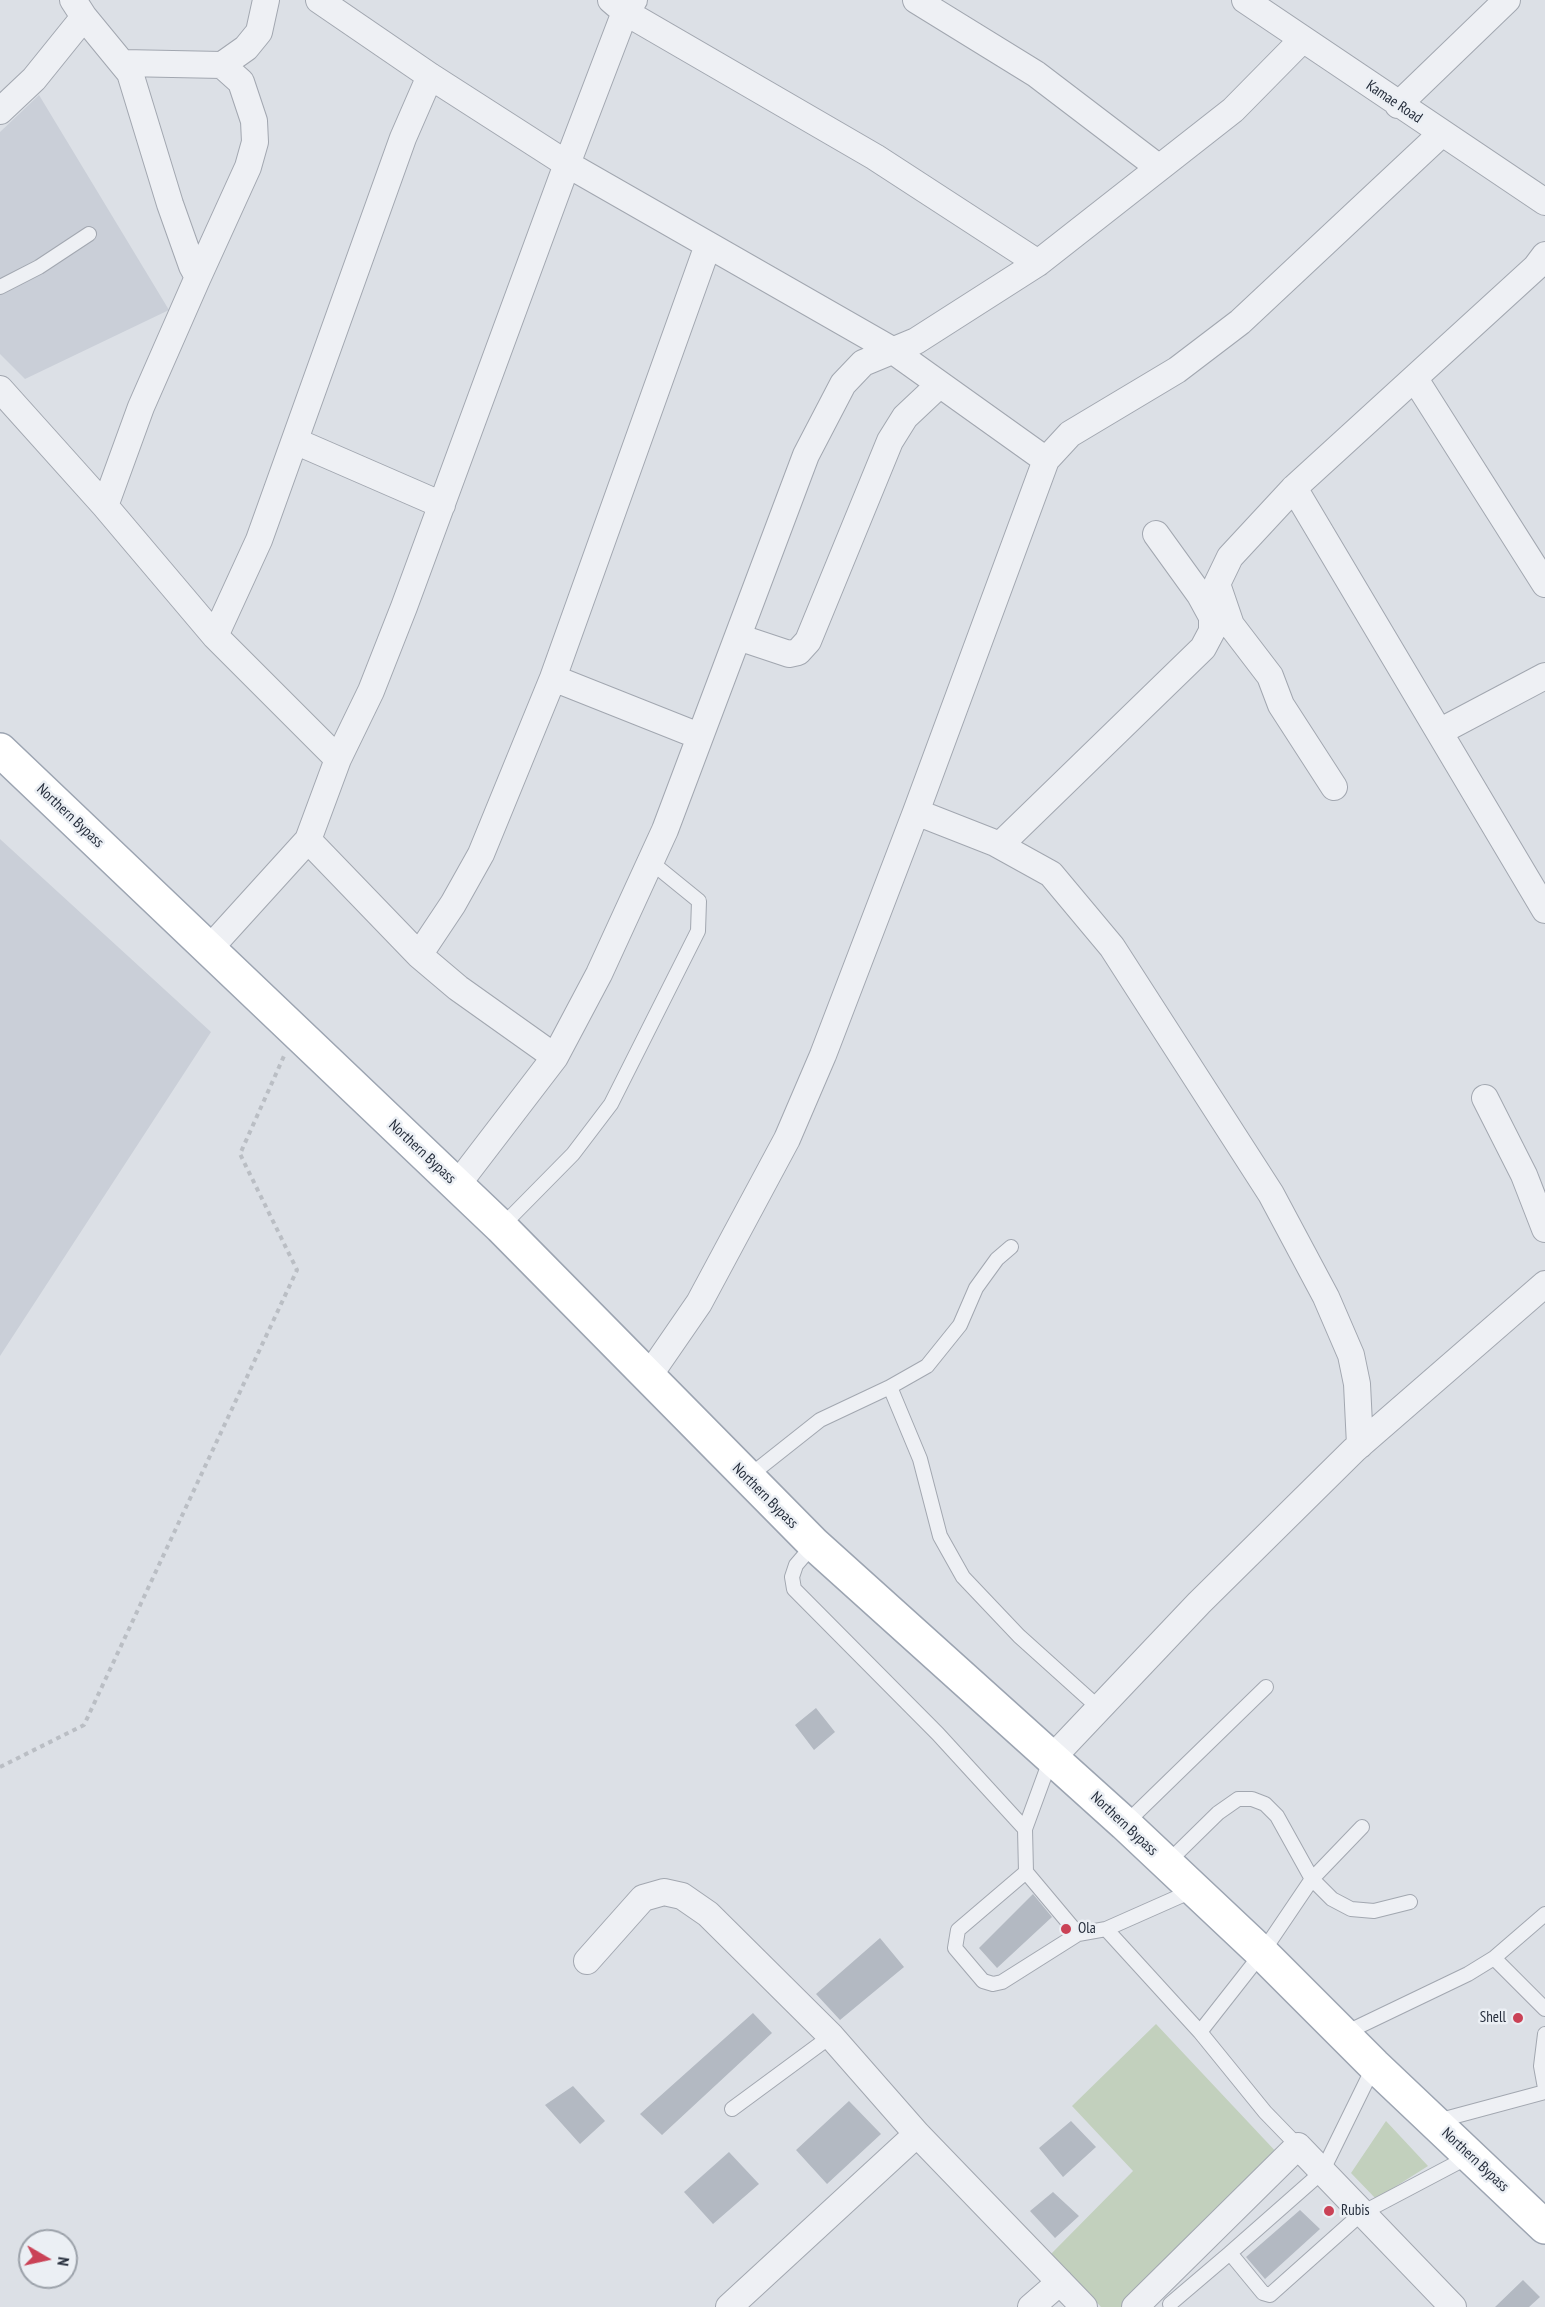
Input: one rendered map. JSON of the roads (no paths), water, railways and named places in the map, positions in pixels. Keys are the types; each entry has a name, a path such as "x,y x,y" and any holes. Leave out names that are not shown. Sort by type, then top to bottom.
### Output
{"main road":[{"name":"Northern Bypass","path":"0,750 501,1227 814,1544 1125,1824 1545,2227"}],"street":[{"path":"123,63 222,65 246,48 260,32 266,0"},
{"path":"319,0 430,76 567,164 708,246 736,258 892,350 1046,460"},
{"path":"916,0 1036,74 1158,167"},
{"path":"1398,105 1507,0"},
{"name":"Kamae Road","path":"1252,2 1398,105 1540,192"},
{"path":"210,948 308,840 338,759 375,681 442,505 623,4 876,157 1038,263"},
{"path":"0,111 34,79 78,9 123,63 134,83 170,204 198,277"},
{"path":"457,1185 555,1057 599,974 651,862 806,455 834,398 863,363 916,341 1038,263 1233,110 1302,39"},
{"path":"105,506 141,407 248,167 255,142 254,122 241,82 222,65"},
{"path":"215,636 259,540 399,148 430,76"},
{"path":"648,1377 699,1303 787,1139 823,1055 916,812 1046,460 1070,434 1177,370 1240,322 1442,134"},
{"path":"419,955 453,904 481,854 553,678 708,246"},
{"path":"1334,787 1281,705 1270,676 1232,624 1217,584 1230,557 1294,488 1542,268"},
{"path":"1415,379 1545,584"},
{"path":"738,637 789,654 798,652 808,642 890,441 905,417 939,385"},
{"path":"0,389 105,506 215,636 338,759"},
{"path":"295,441 442,505"},
{"path":"1294,488 1441,731 1545,910"},
{"path":"1000,845 1203,648 1212,632 1212,617 1200,595 1156,534"},
{"path":"1441,731 1545,676"},
{"path":"553,678 699,736"},
{"path":"916,812 1000,845 1051,874 1112,947 1271,1194 1326,1297 1351,1355 1357,1384 1360,1445"},
{"path":"308,840 419,955 458,988 555,1057"},
{"path":"1485,1098 1524,1175 1545,1229"},
{"path":"1052,1758 1199,1603 1360,1445 1545,1284"},
{"path":"587,1961 643,1898 664,1892 681,1896 708,1914 831,2036 917,2134 1084,2307"},
{"path":"729,2307 917,2134"},
{"path":"1135,2307 1298,2146 1453,2307"},
{"path":"1031,2307 1060,2282"}],"lane":[{"path":"0,287 39,267 89,234"},
{"path":"501,1227 573,1154 610,1104 698,931 699,901 651,862"},
{"path":"747,1478 820,1420 890,1387 927,1366 960,1325 976,1288 997,1259 1011,1247"},
{"path":"890,1387 920,1459 940,1536 963,1577 1019,1636 1099,1708"},
{"path":"814,1544 796,1565 792,1577 794,1589 938,1734 1025,1830"},
{"path":"1125,1824 1266,1687"},
{"path":"1052,1758 1025,1830 1026,1872 1078,1935"},
{"path":"1166,1864 1218,1814 1238,1799 1252,1799 1264,1804 1277,1816 1312,1879 1332,1899 1351,1909 1374,1911 1410,1902"},
{"path":"1200,2032 1262,1953 1312,1879 1362,1827"},
{"path":"1026,1872 958,1930 955,1947 983,1981 1002,1983 1078,1935 1106,1929 1194,1890"},
{"path":"1343,2034 1468,1974 1494,1958 1545,1914"},
{"path":"1106,1929 1200,2032 1265,2112 1298,2146"},
{"path":"1494,1958 1545,2009"},
{"path":"1545,2034 1541,2066 1545,2088"},
{"path":"732,2109 831,2036"},
{"path":"1170,2304 1322,2172 1374,2065"},
{"path":"1435,2122 1545,2092"},
{"path":"1230,2253 1263,2293 1270,2295 1362,2213 1472,2155"}],"place":[{"name":"Ola","path":"1066,1929"},
{"name":"Shell","path":"1518,2018"},
{"name":"Rubis","path":"1329,2211"}]}
